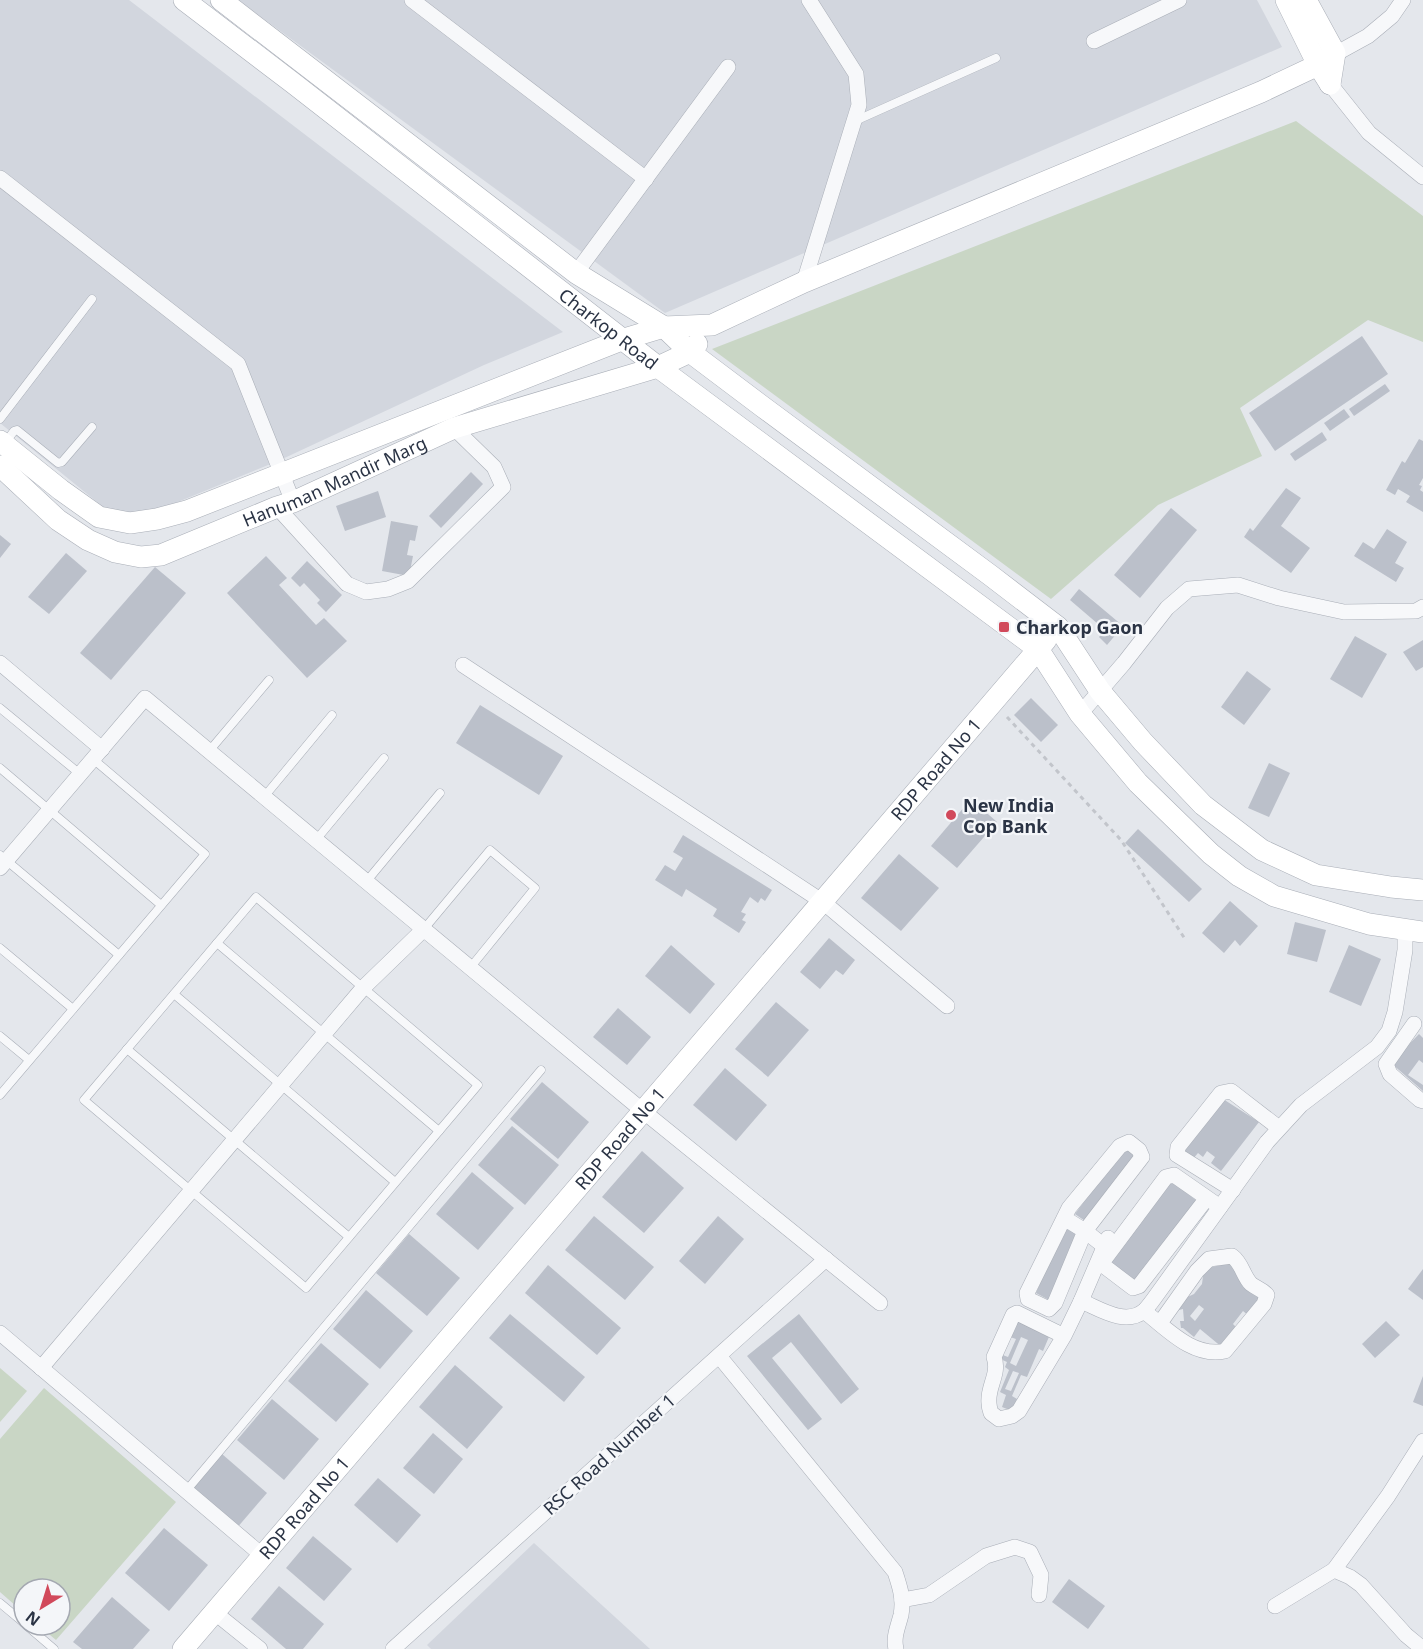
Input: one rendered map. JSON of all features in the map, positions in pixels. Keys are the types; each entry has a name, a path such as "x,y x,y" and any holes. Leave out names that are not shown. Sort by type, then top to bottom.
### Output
{"street":[{"name":"Charkop Road","path":"184,0 658,367 1038,650"},
{"name":"Charkop Road","path":"221,0 576,273 664,327 690,352 1058,627 1100,691 1143,742 1203,805 1262,850 1316,875 1423,890"},
{"path":"412,0 646,179"},
{"path":"804,282 859,105 856,74 809,0"},
{"path":"1094,41 1179,0"},
{"path":"1286,0 1326,59"},
{"path":"1306,0 1326,59 1330,84 1369,133 1423,177"},
{"path":"2,443 99,517 130,523 186,512 624,339 664,327 712,325 804,282 1261,92 1368,36 1392,16 1403,0"},
{"path":"576,273 728,67"},
{"path":"0,178 238,364 282,474 285,504 347,584 366,592 388,589 408,581 503,487 494,467 454,428"},
{"path":"690,352 712,325"},
{"name":"Hanuman Mandir Marg","path":"0,466 58,520 88,540 115,552 141,557 161,555 285,504 454,428 658,367 690,352"},
{"path":"1080,714 1167,608 1189,589 1238,585 1279,598 1344,612 1416,611 1423,607"},
{"name":"RDP Road No 1","path":"183,1649 1058,627"},
{"path":"1038,650 1080,714 1138,783 1211,854 1239,876 1274,896 1369,924 1414,931 1405,950 1395,1012 1389,1031 1377,1047 1301,1105 1279,1128 1154,1300 1144,1311 1133,1317 1120,1317 1081,1301"},
{"path":"0,663 97,754"},
{"path":"463,665 823,902 947,1006"},
{"path":"2,861 50,810 146,698 643,1111 880,1303"},
{"path":"41,1368 363,988 424,930"},
{"path":"1395,1012 1419,1027 1386,1064 1390,1074 1423,1101"},
{"path":"1233,1190 1177,1155 1178,1147 1221,1093 1231,1091 1279,1128"},
{"path":"1129,1142 1139,1150 1142,1157 1085,1231 1055,1303 1049,1309 1028,1299 1027,1293 1069,1208 1120,1146 1129,1142"},
{"path":"1207,1198 1139,1286 1133,1288 1104,1266 1104,1260 1166,1177 1174,1175 1220,1207"},
{"path":"1064,1218 1106,1242 1065,1336 1019,1411 1012,1416 999,1419 991,1413 988,1401 996,1374 997,1364 994,1357 1013,1316 1017,1314 1065,1336"},
{"path":"1144,1311 1160,1323 1197,1350 1216,1353 1225,1351 1264,1304 1267,1295 1262,1289 1250,1283 1237,1260 1232,1256 1209,1259 1197,1271 1160,1323"},
{"name":"RSC Road Number 1","path":"393,1649 826,1259"},
{"path":"0,1333 263,1556"},
{"path":"719,1356 895,1572 902,1591 901,1613 895,1634 896,1649"},
{"path":"1275,1606 1334,1570 1388,1496 1423,1441"},
{"path":"902,1600 929,1596 986,1556 1015,1547 1030,1552 1041,1575 1039,1595"},
{"path":"1334,1570 1350,1577 1361,1586 1406,1635 1423,1649"},
{"path":"214,1612 260,1649"}],"lane":[{"path":"853,122 996,58"},
{"path":"0,419 92,299"},
{"path":"2,443 17,430 58,463 62,462 92,427"},
{"path":"210,750 269,680"},
{"path":"0,708 80,774"},
{"path":"264,797 332,715"},
{"path":"0,1095 205,854 97,754"},
{"path":"316,840 384,758"},
{"path":"0,768 161,905"},
{"path":"366,882 441,793"},
{"path":"424,930 490,850 535,888 470,968"},
{"path":"2,861 118,955"},
{"path":"256,897 363,988 478,1085 306,1288 84,1100 256,897"},
{"path":"217,943 439,1131"},
{"path":"0,948 73,1009"},
{"path":"174,994 395,1182"},
{"path":"0,1035 29,1060"},
{"path":"127,1048 349,1237"},
{"path":"186,1491 541,1070"},
{"path":"0,1603 12,1613"},
{"path":"39,1637 51,1648"}],"path":[{"path":"994,702 1121,840 1185,939"}],"shaded area":[{"path":"0,0 129,0 563,332 484,365 278,461 124,524 0,423"},
{"path":"238,0 1257,0 1282,47 665,313"},
{"path":"534,1543 650,1649 431,1649 427,1645"}],"green space":[{"path":"1296,121 1423,216 1423,342 1368,320 1240,408 1262,456 1158,505 1051,599 712,349"},
{"path":"0,1368 27,1391 0,1422"},
{"path":"44,1388 176,1502 72,1622 72,1577 12,1577 12,1602 0,1592 0,1439"}],"building":[{"path":"1362,336 1388,374 1275,451 1249,413"},
{"path":"1385,384 1390,391 1354,416 1349,409"},
{"path":"1344,409 1350,417 1330,431 1324,423"},
{"path":"1322,432 1327,440 1295,461 1290,454"},
{"path":"1419,439 1423,441 1423,478 1419,485 1422,486 1420,490 1423,492 1423,512 1406,502 1410,496 1398,489 1395,495 1386,490 1402,461 1405,463"},
{"path":"471,472 483,484 441,528 429,516"},
{"path":"1286,488 1301,498 1281,526 1310,548 1291,573 1244,537 1250,528 1253,531"},
{"path":"378,491 386,517 345,531 336,506"},
{"path":"1171,508 1197,530 1140,598 1114,575"},
{"path":"391,521 418,526 415,541 410,540 407,555 413,556 409,576 382,571"},
{"path":"1387,529 1407,542 1395,563 1404,568 1396,582 1354,556 1363,542 1374,549"},
{"path":"0,535 11,544 0,558"},
{"path":"66,553 87,571 49,614 28,597"},
{"path":"266,556 287,578 279,585 316,625 324,618 347,641 307,678 227,593"},
{"path":"307,561 342,595 326,612 317,603 320,600 304,583 300,587 291,578"},
{"path":"155,567 186,593 111,680 80,653"},
{"path":"1079,589 1123,626 1107,645 1099,637 1105,630 1070,600"},
{"path":"1355,636 1387,654 1362,698 1330,679"},
{"path":"1423,640 1423,667 1416,671 1403,652"},
{"path":"1247,671 1271,689 1244,725 1221,707"},
{"path":"1031,698 1058,725 1041,742 1014,715"},
{"path":"480,705 563,756 539,795 456,743"},
{"path":"1269,763 1290,773 1269,817 1248,808"},
{"path":"971,799 997,822 957,868 931,846"},
{"path":"1138,829 1202,889 1189,902 1125,843"},
{"path":"683,835 772,890 765,901 761,898 758,903 750,897 741,912 746,914 742,920 746,922 739,933 713,916 717,909 686,889 682,897 655,880 665,865 675,871 683,858 673,852"},
{"path":"899,854 939,888 901,931 861,898"},
{"path":"1230,901 1258,926 1240,946 1235,940 1224,953 1202,933"},
{"path":"1295,922 1326,930 1317,962 1287,954"},
{"path":"829,938 855,960 843,975 836,970 820,989 800,972"},
{"path":"671,945 715,984 690,1014 645,976"},
{"path":"1349,945 1381,959 1361,1006 1329,992"},
{"path":"776,1002 809,1030 768,1077 735,1049"},
{"path":"618,1008 651,1037 627,1065 593,1037"},
{"path":"1419,1034 1423,1038 1423,1063 1419,1060 1408,1075 1423,1085 1423,1091 1391,1063"},
{"path":"725,1068 767,1105 736,1141 693,1105"},
{"path":"542,1082 589,1122 558,1159 510,1119"},
{"path":"1223,1099 1259,1122 1221,1171 1211,1163 1215,1157 1207,1151 1203,1157 1198,1153 1192,1160 1182,1152"},
{"path":"512,1126 559,1165 525,1205 478,1165"},
{"path":"1126,1146 1138,1156 1088,1223 1075,1214"},
{"path":"642,1151 684,1188 644,1233 602,1197"},
{"path":"472,1172 514,1208 478,1250 436,1214"},
{"path":"1170,1180 1197,1201 1134,1282 1108,1263"},
{"path":"594,1216 654,1267 625,1300 565,1250"},
{"path":"718,1216 744,1239 705,1284 679,1261"},
{"path":"1064,1228 1078,1234 1049,1300 1036,1293"},
{"path":"409,1234 460,1278 427,1316 376,1273"},
{"path":"1234,1262 1243,1287 1262,1295 1249,1316 1243,1311 1233,1324 1238,1329 1223,1348 1200,1329 1194,1337 1181,1328 1180,1321 1184,1321 1183,1309 1179,1310 1179,1301 1194,1294 1202,1284 1204,1269","holes":["1199,1305 1204,1309 1195,1321 1190,1316"]},
{"path":"548,1265 621,1328 597,1355 525,1293"},
{"path":"1423,1269 1423,1300 1408,1289"},
{"path":"366,1290 413,1331 380,1369 333,1329"},
{"path":"510,1314 585,1377 564,1402 489,1338"},
{"path":"799,1314 859,1389 841,1404 791,1342 772,1358 822,1419 808,1430 747,1356"},
{"path":"1016,1317 1051,1332 1043,1351 1039,1349 1027,1377 1021,1375 1012,1396 1017,1399 1012,1411 1002,1407 1006,1395 1000,1392 1009,1370 1005,1367 1007,1362 998,1358 1000,1354 1008,1357 1016,1339 1010,1337","holes":["1021,1337 1028,1340 1016,1366 1010,1363","1013,1371 1019,1373 1011,1391 1005,1389"]},
{"path":"1386,1321 1400,1335 1375,1358 1362,1344"},
{"path":"321,1343 369,1384 336,1422 288,1381"},
{"path":"455,1365 503,1407 467,1449 419,1407"},
{"path":"1423,1376 1423,1406 1413,1402"},
{"path":"272,1399 319,1439 284,1480 237,1440"},
{"path":"433,1433 463,1459 434,1494 403,1468"},
{"path":"222,1454 267,1493 236,1529 191,1490"},
{"path":"378,1478 421,1515 397,1543 354,1505"},
{"path":"164,1528 208,1565 169,1611 125,1573"},
{"path":"313,1536 352,1569 324,1601 286,1568"},
{"path":"1069,1579 1105,1606 1088,1629 1052,1602"},
{"path":"279,1586 324,1624 303,1649 286,1649 251,1619"},
{"path":"112,1597 150,1630 133,1649 82,1649 73,1642"}],"place":[{"name":"Charkop Gaon","path":"1004,627"},
{"name":"New India Cop Bank","path":"951,815"}]}
